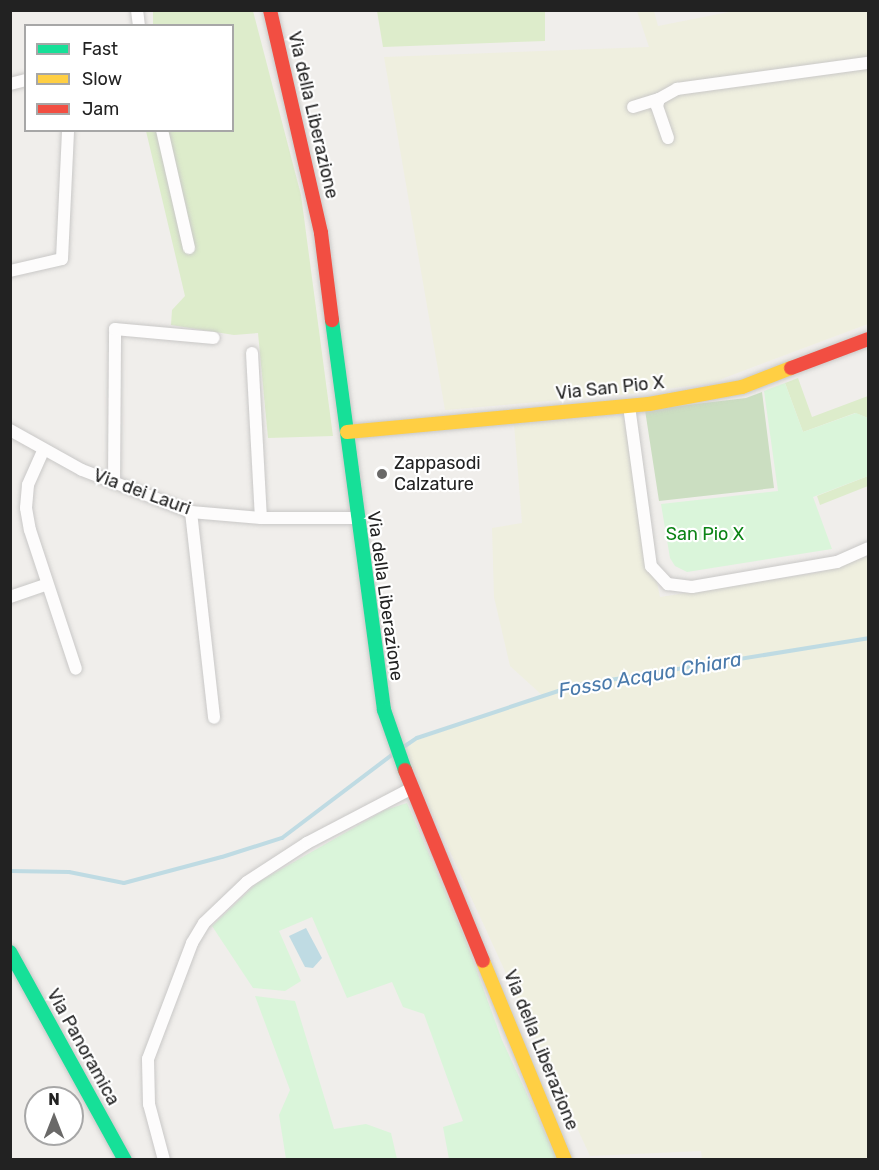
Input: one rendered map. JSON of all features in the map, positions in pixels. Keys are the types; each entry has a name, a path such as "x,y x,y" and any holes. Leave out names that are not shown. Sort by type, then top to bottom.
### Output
{"main road":[{"name":"Via della Liberazione","path":"271,11 321,233 356,518 384,710 401,762 565,1160"},
{"name":"Via San Pio X","path":"347,432 629,406 742,387 868,339"},
{"name":"Via Panoramica","path":"10,952 125,1160"}],"street":[{"path":"633,107 659,99 677,89 714,82 868,63"},
{"path":"659,99 657,106 668,138"},
{"path":"10,271 62,259 68,132"},
{"path":"162,132 189,248"},
{"path":"114,483 115,329 214,338"},
{"path":"252,353 261,518"},
{"path":"629,406 651,566 668,584 692,587 837,562 868,549"},
{"name":"Via dei Lauri","path":"10,430 44,451 114,483 191,512 261,518 356,518"},
{"path":"44,451 28,485 26,507 47,584 76,669"},
{"path":"191,512 214,718"},
{"path":"10,597 47,584"},
{"path":"164,1160 149,1104 148,1059 192,943 204,923 248,882 307,843 412,788"}],"green space":[{"path":"153,11 253,11 301,195 333,436 268,438 258,333 234,335 171,325 172,310 185,296 146,132 234,132 234,24 153,24"},
{"path":"377,11 545,11 545,41 383,47"},
{"path":"637,11 654,11 658,26 734,11 868,11 868,324 711,383 630,394 445,410 384,57 649,47"},
{"path":"798,378 812,417 868,396 868,418 855,413 803,432 785,383"},
{"name":"San Pio X","path":"785,383 803,432 856,413 868,418 868,476 813,497 832,549 687,572 675,566 670,558 661,504 778,491 764,391"},
{"path":"762,392 774,488 659,501 645,410 746,398"},
{"path":"623,416 660,597 821,572 868,556 868,1159 702,1159 701,1151 590,1156 413,771 406,746 417,738 543,696 510,666 494,597 492,528 522,523 514,424"},
{"path":"868,476 868,486 820,505 817,496"},
{"path":"407,803 463,933 502,1040 557,1159 449,1159 443,1127 463,1121 424,1014 403,1007 392,982 347,998 312,917 279,931 301,981 285,991 253,988 212,926 257,883 385,810"},
{"path":"255,996 295,1001 334,1129 366,1124 391,1133 397,1159 286,1159 279,1115 290,1090"}],"water":[{"path":"306,928 322,958 313,968 305,967 289,936"}],"waterway":[{"name":"Fosso Acqua Chiara","path":"402,748 417,738 573,686 868,638"},
{"name":"Fosso Acqua Chiara","path":"10,871 69,872 124,883 222,857 282,838 393,754"}],"traffic: fast":[{"path":"332,320 384,710 405,770"},
{"path":"10,952 125,1160"}],"traffic: slow":[{"path":"347,432 649,404 742,387 791,368"},
{"path":"483,961 565,1160"}],"traffic: jam":[{"path":"270,10 321,233 332,320"},
{"path":"791,368 868,339"},
{"path":"405,770 483,961"}],"place":[{"name":"Zappasodi Calzature","path":"382,474"}]}
